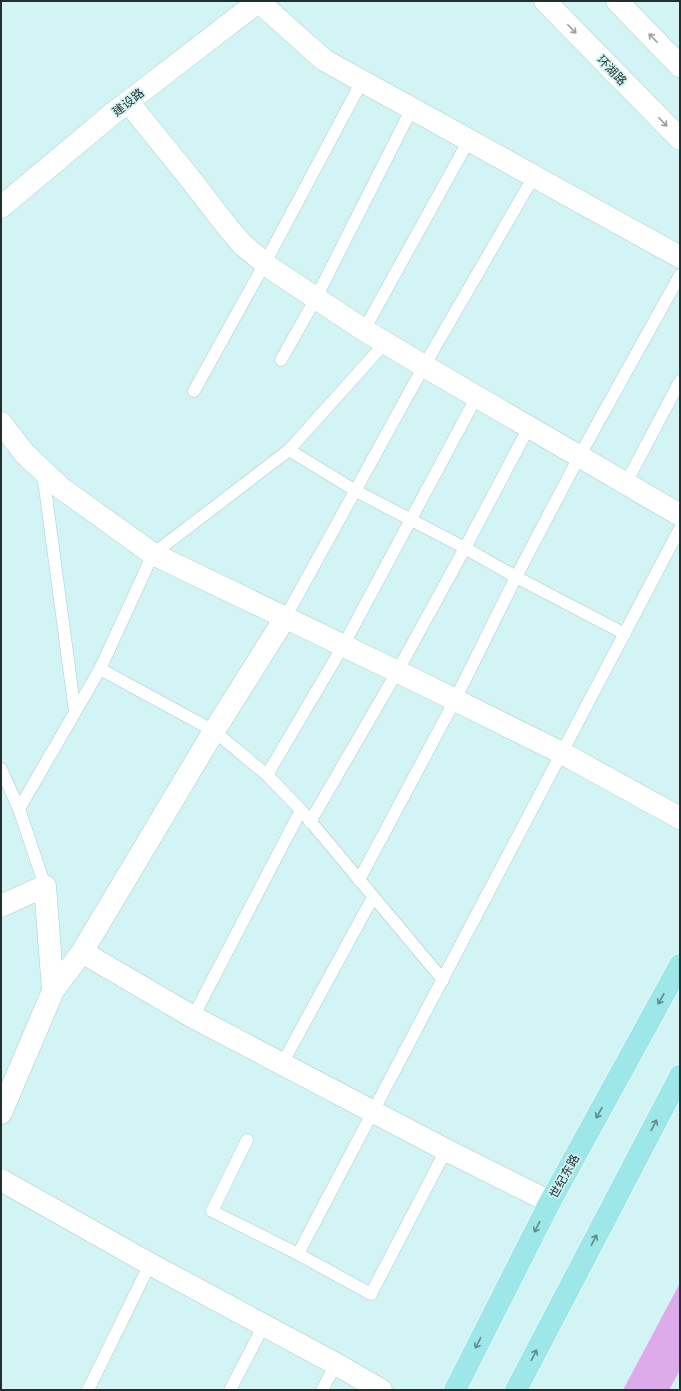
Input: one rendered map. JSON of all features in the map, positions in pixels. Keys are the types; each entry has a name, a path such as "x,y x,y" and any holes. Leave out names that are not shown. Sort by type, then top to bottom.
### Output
{"main road":[{"name":"世纪东路","path":"455,1390 550,1202 680,965"},
{"path":"516,1390 680,1076"}],"street":[{"path":"259,1 324,60 680,257"},
{"name":"建设路","path":"1,207 111,115 129,103 141,91 259,1"},
{"name":"环湖路","path":"545,1 680,139"},
{"path":"617,1 680,66"},
{"path":"129,103 229,229 243,245 272,269 385,343 680,514"},
{"path":"1,424 25,454 61,488 153,554 562,753 680,818"},
{"path":"1,1113 53,991 82,952 214,731 286,618"},
{"path":"1,906 45,886 53,991"},
{"path":"82,952 193,1017 446,1150 550,1202"},
{"path":"1,1180 150,1264 336,1364 381,1390"}],"lane":[{"path":"194,391 362,81"},
{"path":"281,360 316,298 412,108"},
{"path":"364,330 469,140"},
{"path":"286,618 424,366 534,176"},
{"path":"359,880 455,700 516,577 580,455 680,276"},
{"path":"19,809 100,669 153,554 289,450 385,343"},
{"path":"626,483 680,381"},
{"path":"267,775 343,646 477,396"},
{"path":"310,822 397,672 529,427"},
{"path":"289,450 411,521 465,548 516,577 625,634"},
{"path":"43,472 75,712"},
{"path":"298,1254 680,528"},
{"path":"100,669 214,731 267,775 300,810 443,980"},
{"path":"1,769 19,809 45,886"},
{"path":"193,1017 300,810"},
{"path":"282,1064 373,897"},
{"path":"247,1140 212,1211 298,1254 371,1294 446,1150"},
{"path":"88,1390 150,1264"},
{"path":"230,1390 264,1325"},
{"path":"322,1390 336,1364"}],"building":[{"path":"680,1283 680,1370 669,1390 623,1390"}]}
